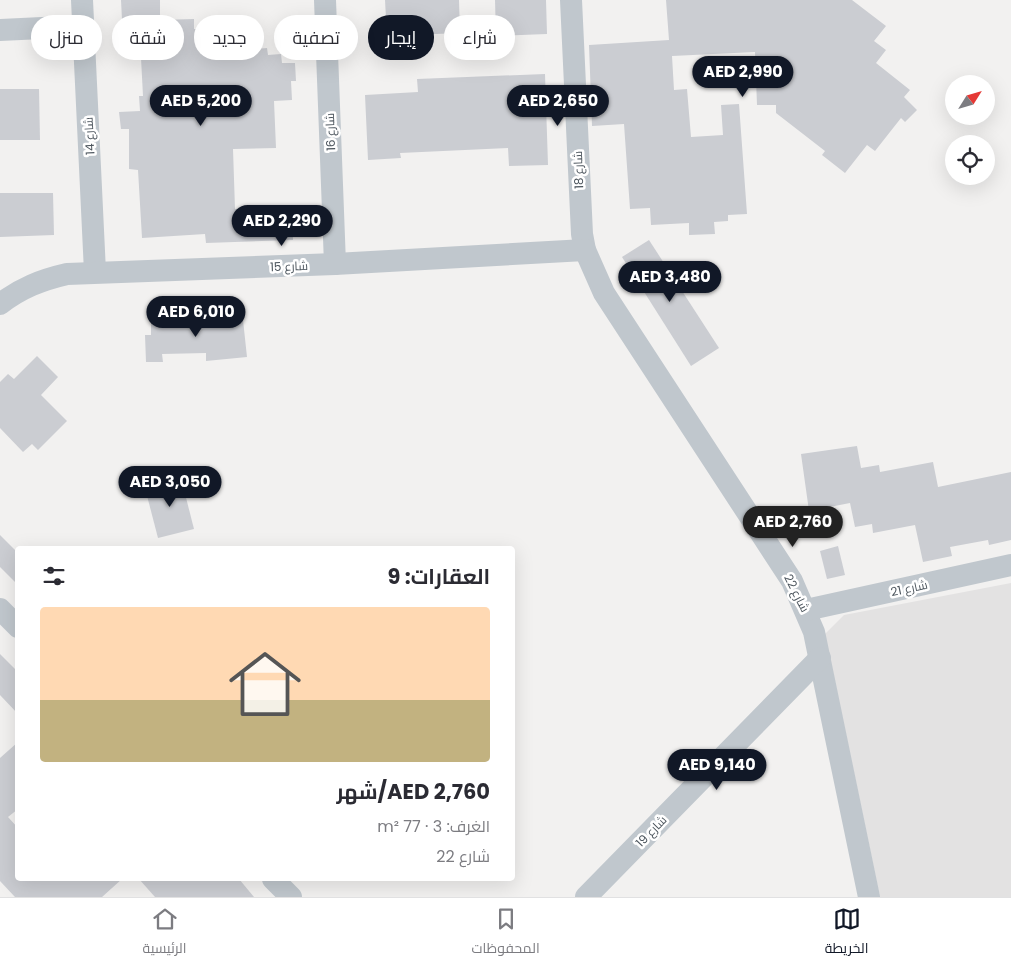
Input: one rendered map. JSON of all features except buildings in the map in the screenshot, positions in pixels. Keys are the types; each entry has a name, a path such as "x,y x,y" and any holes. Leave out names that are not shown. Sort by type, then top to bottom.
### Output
{"street":[{"name":"شارع 14","path":"82,0 83,15"},
{"name":"شارع 16","path":"325,0 336,264"},
{"name":"شارع 18","path":"571,0 580,201 585,250"},
{"path":"0,30 31,29"},
{"name":"شارع 14","path":"86,60 95,272"},
{"name":"شارع 15","path":"0,304 16,292 41,280 67,274 336,264 585,250"},
{"name":"شارع 22","path":"585,250 604,293 792,581 806,610 820,658 869,897"},
{"name":"شارع 21","path":"806,610 1011,565"},
{"path":"0,609 15,624"},
{"name":"شارع 19","path":"586,897 820,658"},
{"path":"275,881 291,897"}],"shaded area":[{"path":"1011,583 1011,897 880,897 825,634 844,615"}]}
